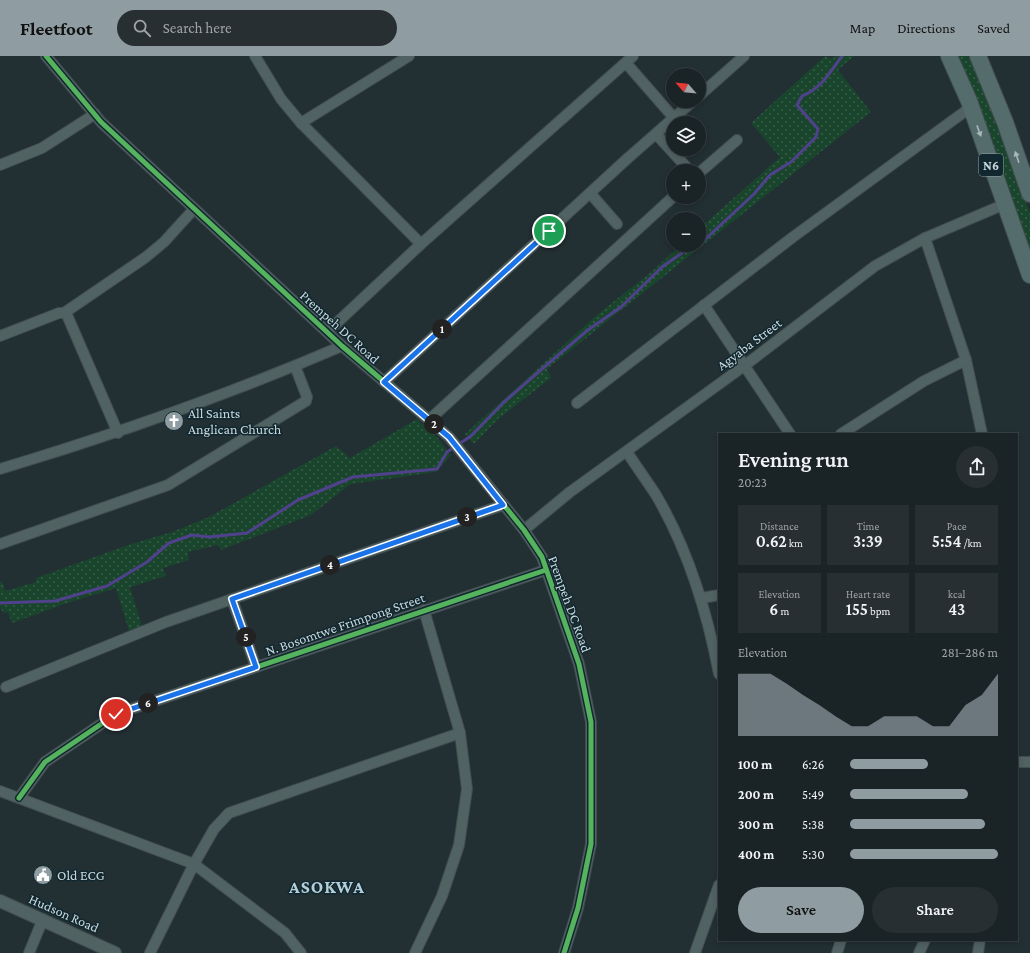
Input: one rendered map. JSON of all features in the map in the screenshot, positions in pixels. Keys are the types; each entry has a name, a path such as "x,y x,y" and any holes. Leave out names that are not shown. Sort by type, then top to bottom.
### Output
{"highway":[{"name":"N6","path":"949,56 971,107 1030,275"},
{"name":"N6","path":"978,56 1005,122 1030,194"}],"street":[{"name":"Prempeh DC Road","path":"46,56 100,122 326,332 449,437 467,457 524,530 542,557 579,664 591,722 590,844 578,908 564,953"},
{"path":"255,56 281,99 301,123 421,244"},
{"path":"301,123 409,56"},
{"path":"706,90 744,56"},
{"path":"326,332 421,244 630,59 673,116"},
{"path":"577,403 793,237 971,107"},
{"path":"676,116 685,108"},
{"path":"0,165 42,148 95,114"},
{"path":"384,382 666,125"},
{"path":"656,134 684,164"},
{"path":"706,168 737,140"},
{"path":"590,193 617,224"},
{"path":"429,420 666,203"},
{"name":"Agyaba Street","path":"524,530 570,492 744,366 875,266 925,238 1005,204"},
{"path":"0,336 58,313 64,313 146,257 164,242 194,209"},
{"path":"925,238 966,360 982,433"},
{"path":"704,305 789,433"},
{"path":"64,313 67,314 118,433"},
{"path":"0,469 118,433 295,366 342,346"},
{"path":"843,433 924,381 966,360"},
{"path":"0,544 168,485 306,401 307,397 295,366"},
{"path":"627,452 655,494 684,551 702,598 718,670"},
{"path":"6,687 166,622 503,505"},
{"name":"N. Bosomtwe Frimpong Street","path":"20,798 45,762 116,714 546,570"},
{"path":"702,598 718,595"},
{"path":"232,599 256,667"},
{"path":"415,953 442,896 459,845 467,789 460,733 424,610"},
{"path":"150,953 194,864 214,829 229,813 460,733"},
{"path":"1018,762 1030,762"},
{"path":"0,791 194,864 285,934 301,953"},
{"path":"695,953 718,888"},
{"name":"Hudson Road","path":"0,901 43,919 115,953"},
{"path":"29,953 43,919"},
{"path":"837,953 841,941"},
{"path":"919,953 925,941"},
{"path":"978,953 980,941"}],"green space":[{"path":"825,56 832,59 836,56 854,56 838,70 871,112 706,243 706,223 780,157 751,123"},
{"path":"951,56 971,56 995,115 1030,214 1030,264"},
{"path":"673,252 695,252 547,369 551,378 498,419 474,444 465,434 598,314 650,273"},
{"path":"417,419 437,437 451,455 436,472 351,484 311,515 221,550 218,545 188,552 189,560 163,568 166,576 130,587 142,626 129,631 116,588 67,603 12,623 8,612 4,613 0,608 0,581 3,584 5,591 36,582 36,578 128,545 172,532 209,517 336,446 350,458"}],"waterway":[{"path":"706,239 754,194 770,175 791,162 816,137 818,129 797,105 802,96 815,89 825,79 842,56"},
{"path":"0,603 55,601 107,586 147,562 169,543 192,535 209,537 247,533 298,500 353,477 437,469 447,452 471,436 504,402 550,362 588,330 621,307 662,267 684,252"}],"cycle path":[{"path":"46,56 101,122 342,346 449,437 524,530 542,557 579,664 591,722 591,844 578,908 564,953"},
{"path":"19,798 45,762 116,714 546,570"}],"place":[{"name":"All Saints Anglican Church","path":"174,421"},
{"name":"Old ECG","path":"43,875"}],"district":[{"name":"ASOKWA","path":"327,887"}],"route":[{"path":"116,714 256,667 232,599 503,505 467,457 449,437 384,382 549,231"}]}
